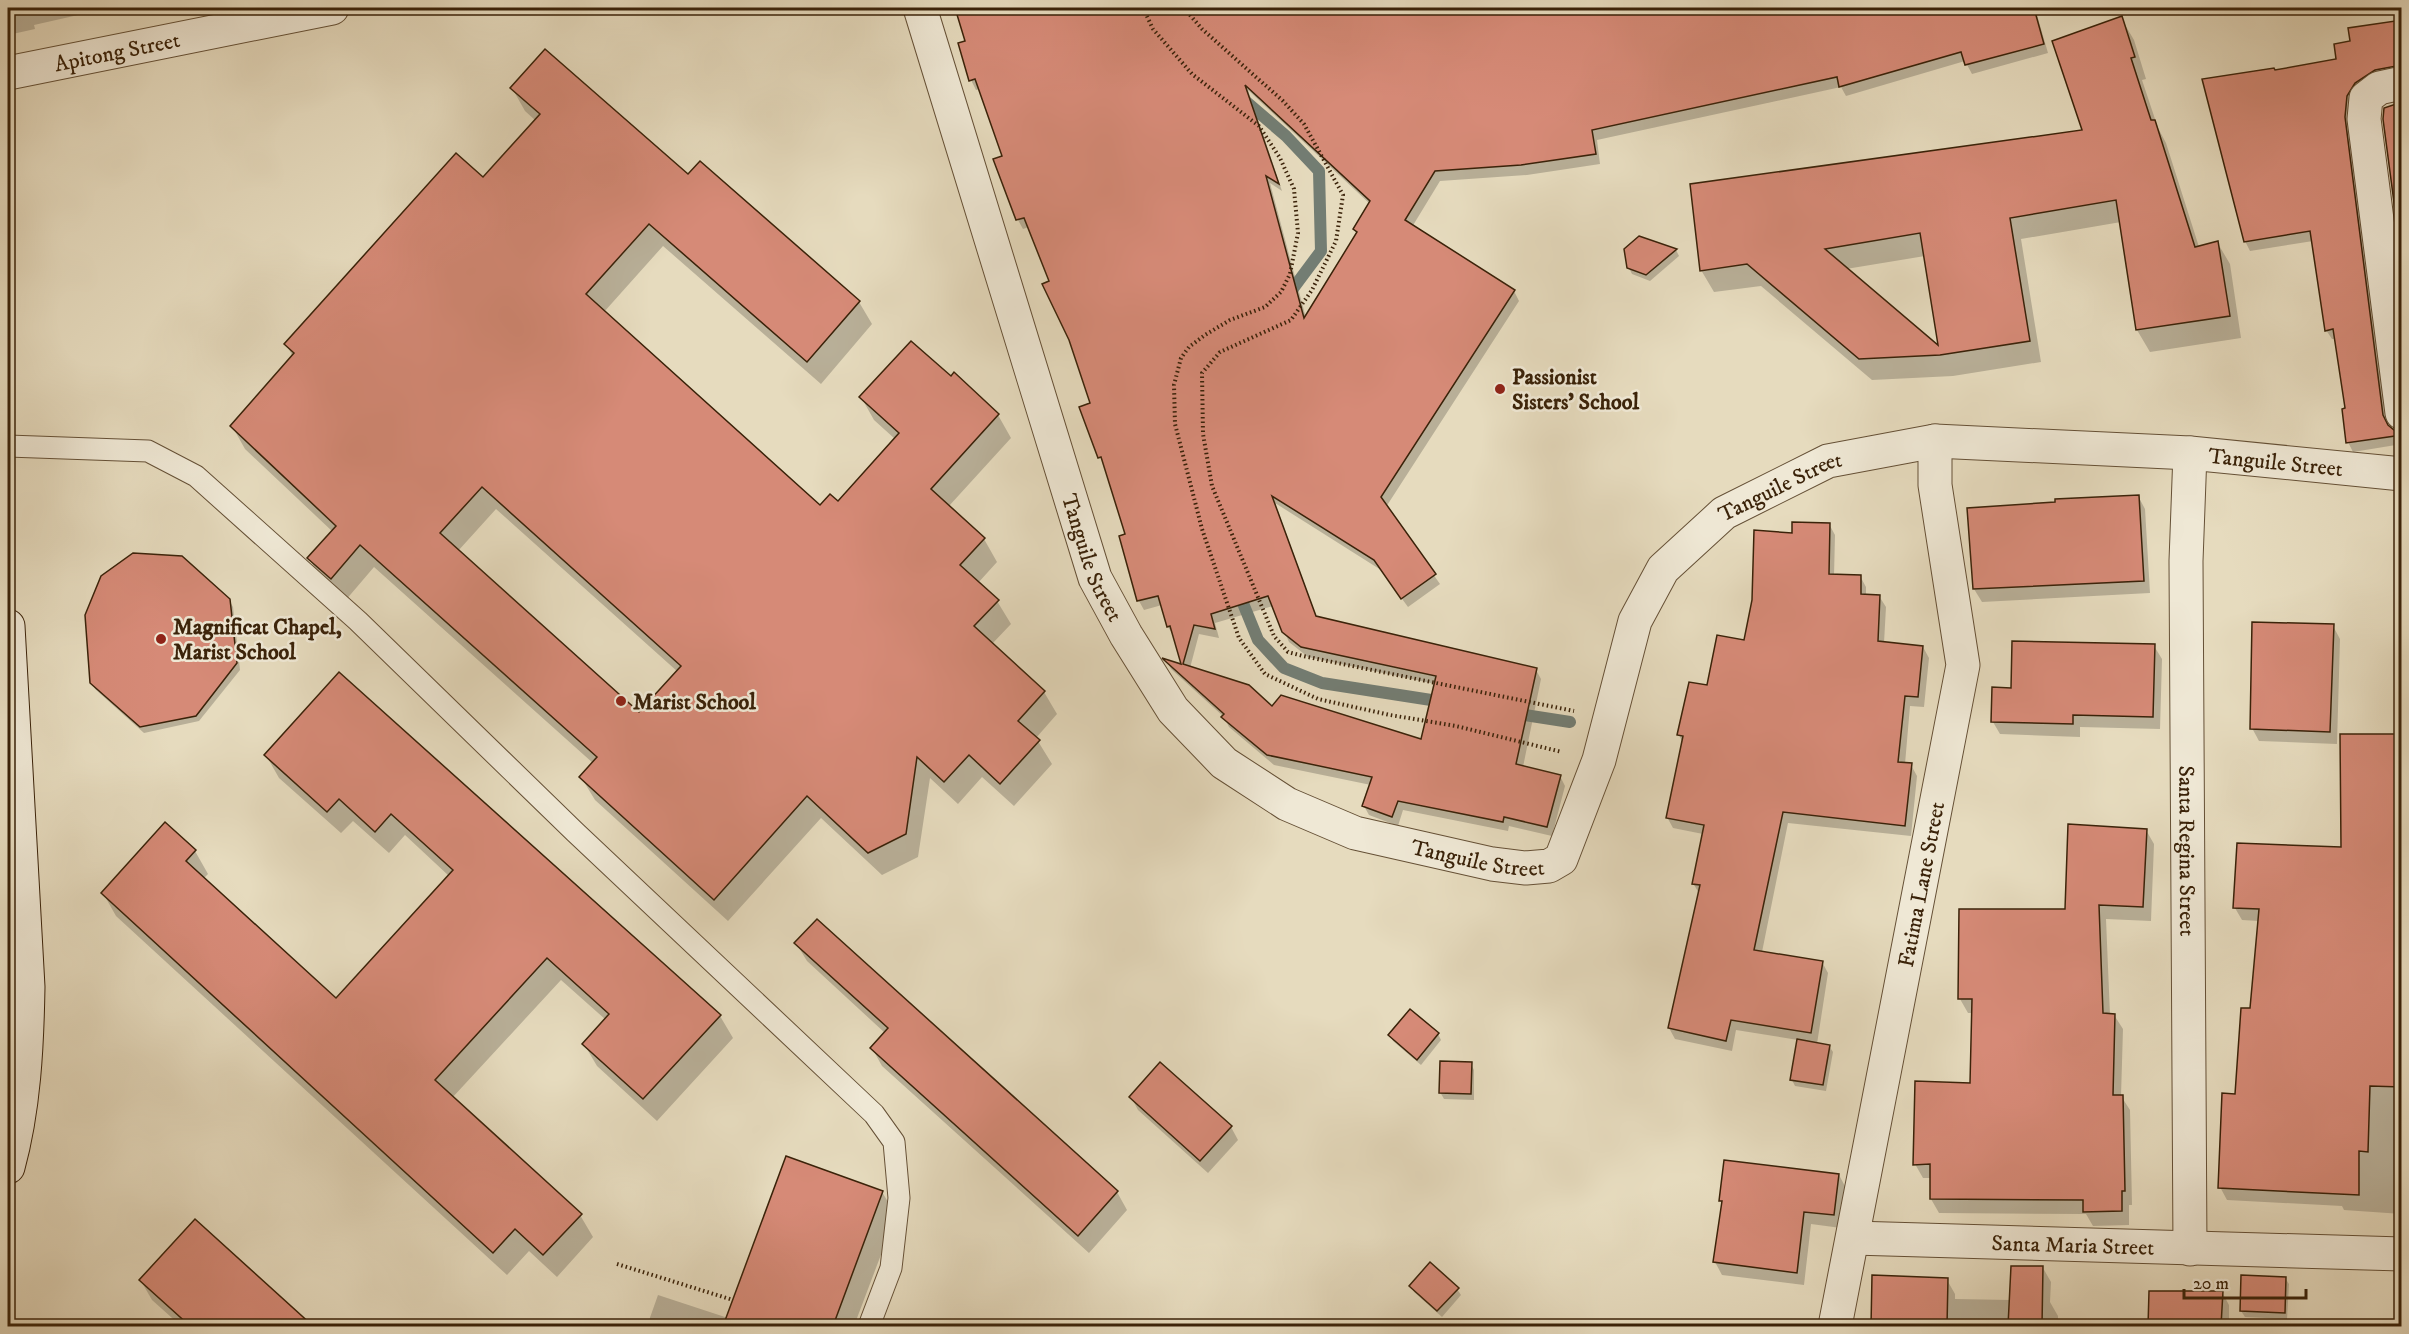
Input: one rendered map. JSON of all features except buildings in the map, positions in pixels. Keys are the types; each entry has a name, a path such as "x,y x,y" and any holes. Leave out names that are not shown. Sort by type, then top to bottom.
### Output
{"street":[{"name":"Apitong Street","path":"8,73 332,8"},
{"name":"Tanguile Street","path":"920,8 1095,578 1126,635 1173,710 1224,763 1287,804 1354,833 1492,864 1526,868 1549,866 1561,859 1599,760 1635,621 1663,569 1724,513 1828,460 1935,441 2190,453 2402,474"},
{"path":"2402,82 2379,88 2366,98 2364,119 2402,413"},
{"name":"Fatima Lane Street","path":"1835,1326 1963,665 1935,485 1935,441"},
{"name":"Santa Regina Street","path":"2190,453 2186,561 2190,1249"},
{"path":"8,626 28,987 27,1042 19,1108 8,1167"},
{"name":"Santa Maria Street","path":"1853,1238 2402,1254"}],"lane":[{"path":"8,446 148,451 196,476 358,621 575,832 874,1114 894,1142 899,1198 891,1268 869,1326"}],"path":[{"path":"1143,8 1153,30 1192,74 1259,126 1280,158 1294,189 1298,233 1290,274 1281,292 1265,307 1230,320 1189,347 1181,358 1174,385 1175,424 1199,517 1239,638 1265,674 1318,699 1390,716 1456,726 1599,760"},
{"path":"1184,8 1202,29 1274,93 1304,124 1343,195 1336,241 1312,290 1291,320 1220,352 1202,373 1203,434 1212,486 1274,636 1288,652 1303,656 1610,718"},
{"path":"617,1264 733,1300"}],"waterway":[{"path":"1243,99 1286,136 1319,171 1321,251 1286,298"},
{"path":"1238,591 1258,640 1284,668 1322,683 1444,702"},
{"path":"1512,713 1570,722"}],"place":[{"name":"Passionist Sisters' School","path":"1500,389"},
{"name":"Magnificat Chapel, Marist School","path":"161,639"},
{"name":"Marist School","path":"621,701"}]}
